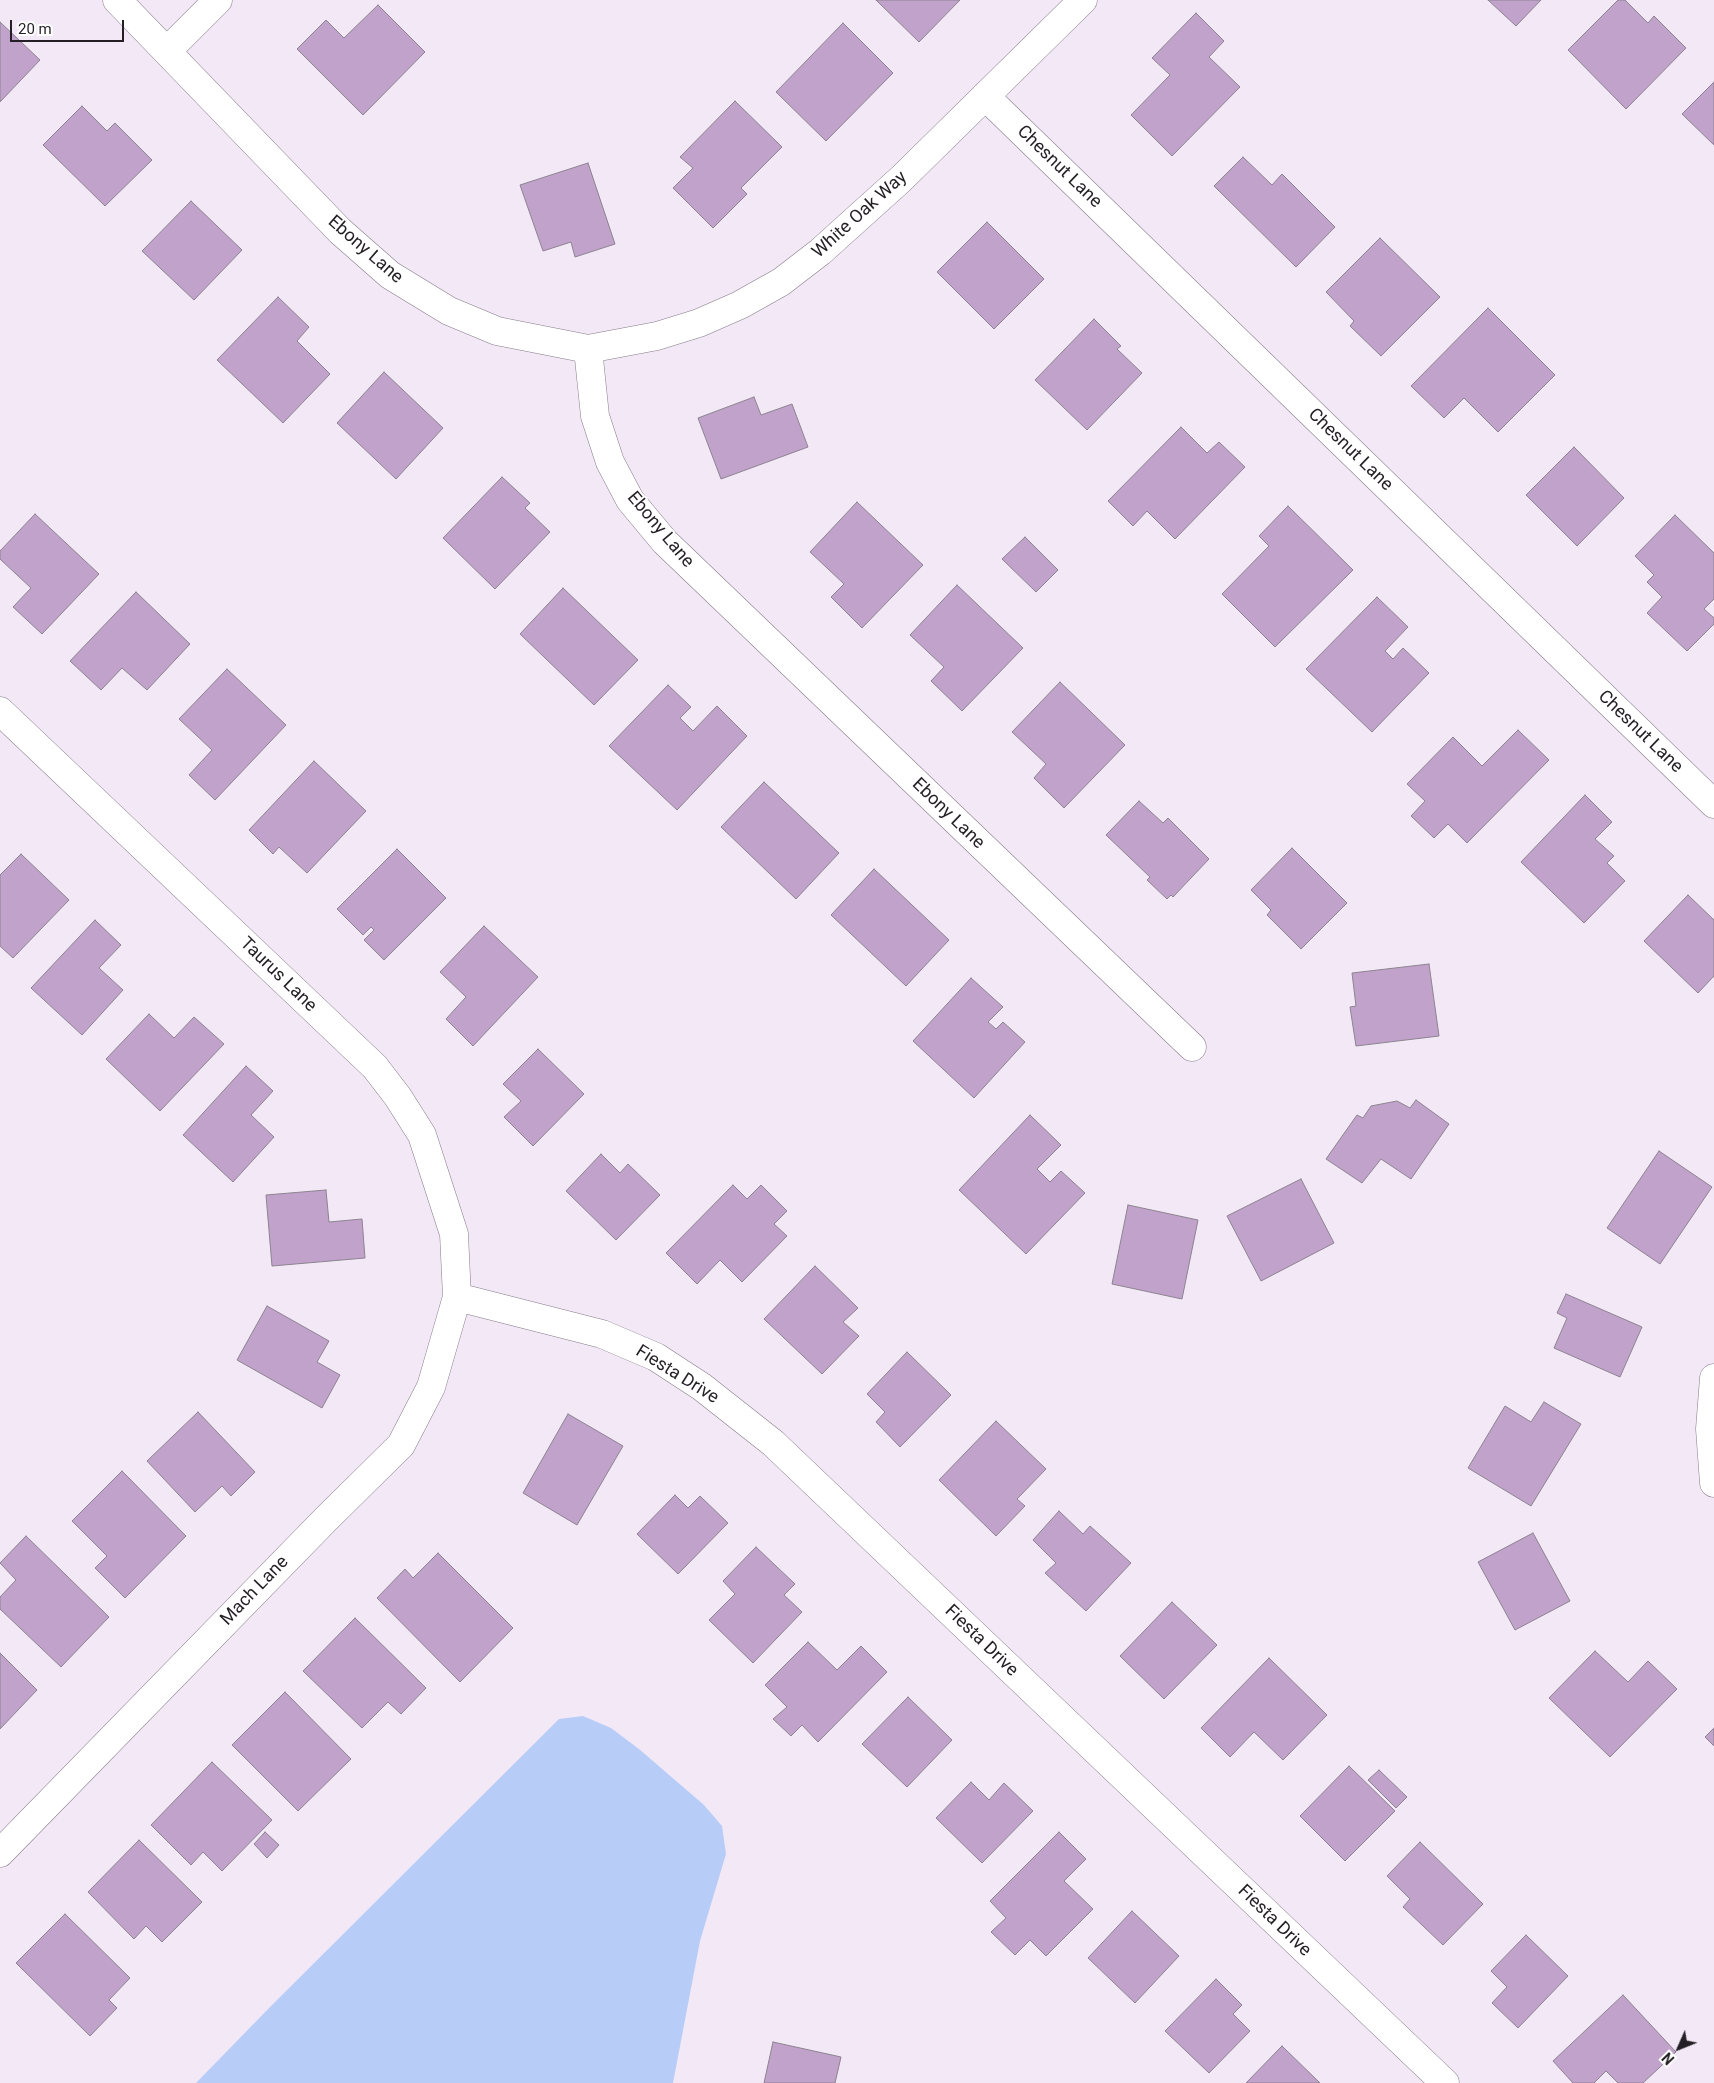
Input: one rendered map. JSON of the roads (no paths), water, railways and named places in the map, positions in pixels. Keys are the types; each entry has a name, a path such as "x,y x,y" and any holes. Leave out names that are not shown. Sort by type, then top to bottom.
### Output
{"street":[{"name":"Ebony Lane","path":"117,0 340,231 390,276 449,310 497,331 588,349 595,416 610,462 630,500 665,542 1192,1047"},
{"path":"167,51 218,0"},
{"name":"White Oak Way","path":"588,349 657,336 699,323 740,305 781,282 820,252 901,179 1084,0"},
{"name":"Chesnut Lane","path":"985,96 1714,804"},
{"name":"Taurus Lane","path":"0,711 374,1067 398,1097 422,1135 454,1234 457,1297"},
{"name":"Mach Lane","path":"0,1853 326,1519 401,1446 431,1387 457,1297"},
{"name":"Fiesta Drive","path":"457,1297 602,1334 656,1357 702,1386 773,1443 1445,2083"},
{"path":"1714,1378 1710,1429 1714,1483"}],"water":[{"path":"583,1716 611,1728 639,1749 704,1805 722,1826 726,1854 700,1941 673,2083 196,2083 559,1719"}]}
